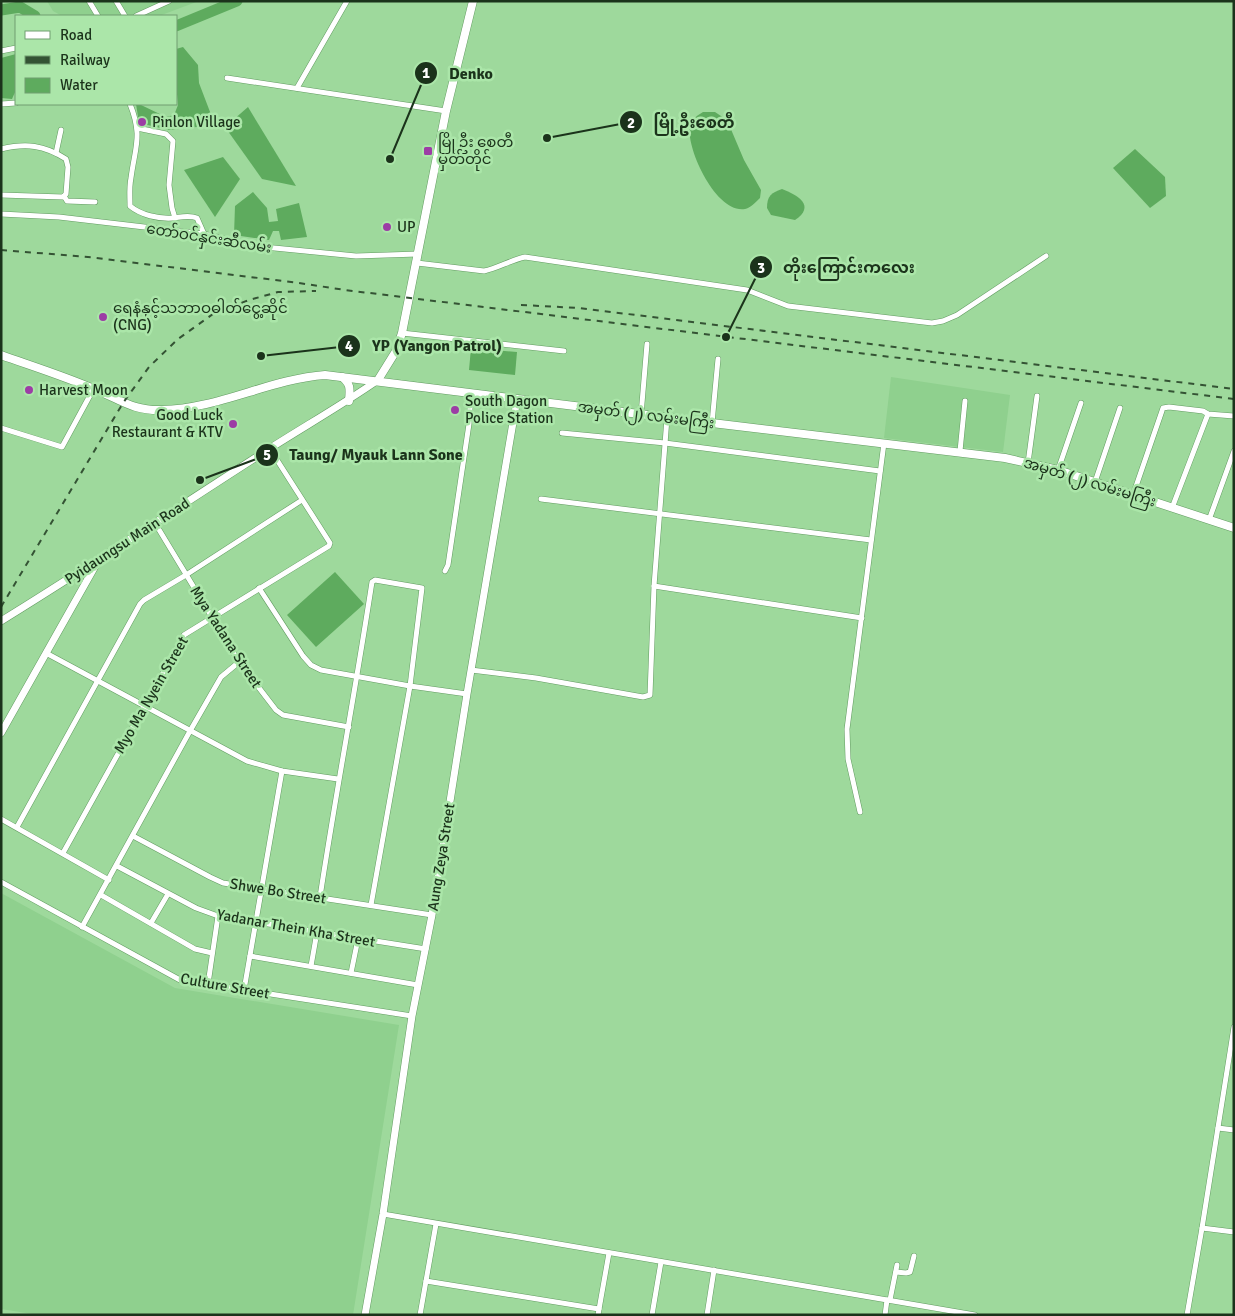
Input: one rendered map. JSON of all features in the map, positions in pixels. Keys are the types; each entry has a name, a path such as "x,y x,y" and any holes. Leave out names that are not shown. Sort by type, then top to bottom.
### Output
{"main road":[{"path":"378,380 396,351 402,333 446,111 472,1"},
{"name":"အမှတ် (၂) လမ်းမကြီး","path":"1,355 94,388 123,403 143,409 162,410 201,404 293,379 325,375 378,380 712,424 960,451 1005,458 1058,470 1234,528"},
{"path":"340,376 350,386 349,401"}],"street":[{"path":"89,1 97,15"},
{"path":"116,1 124,15"},
{"path":"138,15 169,1"},
{"path":"297,88 347,1"},
{"path":"1,51 15,48"},
{"path":"226,78 446,111"},
{"path":"1,104 15,103"},
{"path":"130,105 137,128 138,142 130,178 130,206 138,212 149,215 176,218 190,216 197,218 204,234"},
{"path":"137,128 166,134 173,141 174,147 169,185 172,208 176,218"},
{"path":"56,153 62,130"},
{"path":"1,149 22,145 32,146 56,153 66,159 66,192 64,196"},
{"path":"1,195 64,196 67,200 95,202"},
{"name":"တော်ဝင်နှင်းဆီလမ်း","path":"1,214 59,217 204,234 253,246 356,256 418,254"},
{"path":"417,263 484,271 525,257 747,290 788,306 932,322 943,321 957,315 1046,256"},
{"path":"402,333 564,351"},
{"path":"641,415 647,344"},
{"path":"712,424 718,359"},
{"name":"Pyidaungsu Main Road","path":"1,620 349,401 378,380"},
{"path":"1,428 62,447 94,388"},
{"path":"445,571 448,565 465,452 471,393"},
{"path":"1028,463 1037,396"},
{"name":"Aung Zeya Street","path":"365,1315 383,1214 412,1016 426,949 467,694 518,399"},
{"path":"960,451 965,401"},
{"path":"1058,470 1080,403"},
{"path":"1133,495 1163,408 1169,407 1203,411 1208,414 1234,416"},
{"path":"1095,482 1120,408"},
{"path":"1172,508 1208,414"},
{"path":"472,670 536,678 648,697 650,695 654,586 667,418"},
{"path":"562,433 665,443 880,471"},
{"path":"860,812 848,760 848,729 884,443"},
{"path":"17,827 140,604 302,500 270,449"},
{"path":"1210,520 1234,451"},
{"path":"540,498 871,540"},
{"name":"Myo Ma Nyein Street","path":"62,853 184,635 328,546 330,543 302,500"},
{"name":"Mya Yadana Street","path":"155,523 239,662 280,714 349,727"},
{"path":"1,733 99,560"},
{"path":"320,897 338,779 349,727 372,582 374,580 422,588 410,686 370,905"},
{"path":"654,586 862,618"},
{"path":"259,588 303,656 311,665 320,670 357,678 467,694"},
{"path":"46,653 247,761 282,771 338,779"},
{"path":"82,927 221,677 239,662"},
{"path":"244,990 282,771"},
{"path":"1,819 109,880"},
{"name":"Shwe Bo Street","path":"133,836 223,883 432,914"},
{"name":"Yadanar Thein Kha Street","path":"117,866 196,908 218,916 426,949"},
{"name":"Culture Street","path":"1,882 180,980 412,1016"},
{"path":"151,924 168,894"},
{"path":"101,895 195,949 212,953"},
{"path":"208,984 218,916"},
{"path":"311,966 317,932"},
{"path":"352,973 358,939"},
{"path":"250,956 418,985"},
{"path":"1187,1315 1234,1027"},
{"path":"1218,1128 1234,1130"},
{"path":"383,1214 889,1300 942,1312 975,1315"},
{"path":"420,1315 436,1224"},
{"path":"1202,1228 1234,1232"},
{"path":"426,1281 599,1312 609,1253"},
{"path":"896,1272 906,1274 910,1272 914,1256"},
{"path":"652,1315 661,1262"},
{"path":"885,1315 898,1265"},
{"path":"707,1315 714,1270"}],"shaded area":[{"path":"47,1 199,1 162,15 60,15 53,11"},
{"path":"891,377 1010,395 1003,452 884,438"},
{"path":"1,893 175,988 399,1025 353,1315 39,1315 1,1309"}],"water":[{"path":"183,47 198,65 199,83 215,125 169,130 139,123 136,105 141,105 166,117 174,115 178,105 178,48"},
{"path":"15,54 15,92 12,99 1,98 1,58"},
{"path":"248,107 296,186 262,179 225,127"},
{"path":"703,112 715,112 724,118 761,190 760,198 753,205 745,209 734,208 723,201 705,177 698,163 692,148 690,125"},
{"path":"1135,149 1165,177 1166,196 1150,208 1113,168"},
{"path":"223,157 240,179 215,217 184,170"},
{"path":"782,189 794,194 804,206 801,215 795,220 771,215 767,208 770,196"},
{"path":"253,192 267,208 269,222 278,221 276,209 299,203 307,237 281,240 279,231 273,231 269,240 234,235 235,206"},
{"path":"471,348 517,352 515,375 469,370"},
{"path":"335,572 364,604 316,647 287,615"}],"waterway":[{"path":"178,25 237,1"},
{"path":"1,10 20,7 33,15"}],"railway":[{"path":"1,250 88,257 1234,399"},
{"path":"1,607 123,403 149,367 178,339 213,314 249,300 278,292 316,291"},
{"path":"521,305 579,308 1234,389"}],"place":[{"name":"Pinlon Village","path":"142,122"},
{"name":"မြို့ဦးစေတီ","path":"547,138"},
{"name":"မြို့ဦး စေတီ မှတ်တိုင်","path":"428,151"},
{"name":"Denko","path":"390,159"},
{"name":"UP","path":"387,227"},
{"name":"ရေနံနှင့်သဘာဝဓါတ်ငွေ့ဆိုင် (CNG)","path":"103,317"},
{"name":"တိုးကြောင်းကလေး","path":"726,337"},
{"name":"YP (Yangon Patrol)","path":"261,356"},
{"name":"Harvest Moon","path":"29,390"},
{"name":"South Dagon Police Station","path":"455,410"},
{"name":"Good Luck Restaurant & KTV","path":"233,424"},
{"name":"Taung/ Myauk Lann Sone","path":"200,480"}]}
